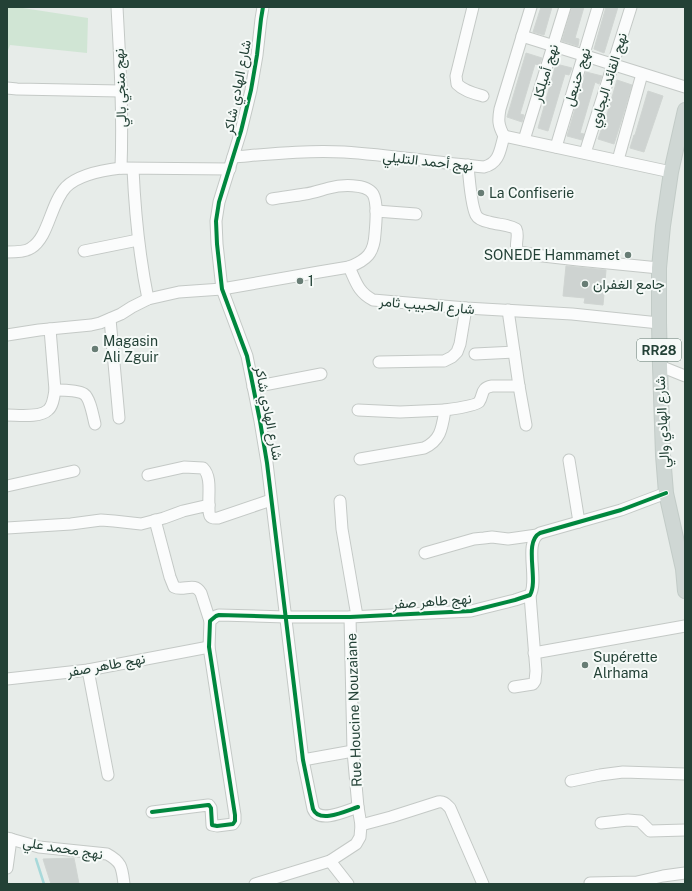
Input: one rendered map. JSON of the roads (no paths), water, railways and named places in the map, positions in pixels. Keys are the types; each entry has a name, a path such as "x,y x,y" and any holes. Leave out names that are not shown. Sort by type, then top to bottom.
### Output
{"main road":[{"name":"شارع الهادي والي","path":"685,110 683,133 670,172 659,268 660,366 663,455 666,493 682,569 685,591"}],"street":[{"name":"نهج منجي بالي","path":"117,7 122,150 121,168"},
{"name":"شارع الهادي شاكر","path":"263,7 251,90 242,131 219,202 216,221 222,289 246,356 260,421 272,500 303,760 313,809 317,815 324,817 358,807"},
{"path":"474,7 456,76 457,84 462,88 483,96"},
{"path":"531,7 500,109 498,119 499,127 504,136 670,172"},
{"name":"نهج أميلكار","path":"524,140 566,7"},
{"name":"نهج حنبعل","path":"556,147 598,7"},
{"name":"نهج القائد البجاوي","path":"585,153 631,7"},
{"path":"522,36 685,87"},
{"path":"618,160 642,74"},
{"path":"7,88 120,91"},
{"name":"نهج أحمد التليلي","path":"234,157 288,152 343,152 484,167 494,163 504,136"},
{"path":"468,166 475,214 488,222 509,226 516,229 518,234 516,249 519,252 578,260 659,268"},
{"path":"7,252 31,249 42,237 56,201 66,187 81,177 108,169 121,168 230,169"},
{"path":"133,168 135,211 141,267 148,299"},
{"path":"7,335 50,329 90,326 121,314 148,299 179,292 222,289 349,267 367,258 375,239 376,210 374,197 370,190 358,186 348,186 330,188 307,194 272,198"},
{"path":"376,210 416,214"},
{"path":"84,252 138,240"},
{"name":"شارع الحبيب ثامر","path":"349,267 362,293 373,300 466,308 572,314 659,323"},
{"path":"379,362 444,361 452,357 457,352 460,344 466,308"},
{"path":"508,310 526,425"},
{"path":"110,319 118,418"},
{"path":"7,415 40,415 49,410 54,399 55,390 50,329"},
{"path":"475,354 514,352"},
{"path":"660,366 685,376"},
{"path":"253,387 321,374"},
{"path":"358,410 400,412 459,408 476,404 479,401 482,392 488,387 519,386"},
{"path":"55,390 85,394 88,399 95,424"},
{"path":"360,459 424,448 430,445 436,439 442,424 445,410"},
{"path":"569,460 579,522"},
{"path":"148,476 184,467 203,468 207,473 208,505 210,515 214,518 272,500"},
{"path":"7,486 74,472"},
{"path":"425,553 474,539 492,537 508,539 537,535 633,507 666,493"},
{"name":"Rue Houcine Nouzaiane","path":"330,861 356,844 360,837 361,825 353,751 354,616 342,529 340,501"},
{"path":"7,528 71,524 101,520 141,524 208,505"},
{"path":"152,812 209,805 211,808 212,825 217,826 233,824 235,821 209,647 210,621 201,593 197,588 174,587 155,520"},
{"path":"514,687 530,685 534,683 536,677 530,595 533,590 533,544 537,535"},
{"name":"نهج طاهر صفر","path":"210,621 219,615 286,617 354,616 471,611 530,595"},
{"path":"534,653 685,626"},
{"name":"نهج طاهر صفر","path":"7,679 88,670 209,647"},
{"path":"88,670 108,775"},
{"path":"303,760 353,751"},
{"path":"571,782 600,775 623,772 685,774"},
{"path":"361,825 438,802 446,803 450,808 483,884"},
{"path":"600,823 628,820 640,821 650,831 685,830"},
{"path":"7,868 9,839"},
{"name":"نهج محمد علي","path":"9,839 40,847 107,854 120,864 124,884"},
{"path":"255,884 330,861 348,884"},
{"path":"590,883 638,882 685,873"}],"waterway":[{"path":"36,859 44,884"}],"place":[{"name":"La Confiserie","path":"481,193"},
{"name":"SONEDE Hammamet","path":"628,255"},
{"name":"1","path":"300,281"},
{"name":"جامع الغفران","path":"585,284"},
{"name":"Magasin Ali Zguir","path":"95,349"},
{"name":"Supérette Alrhama","path":"585,665"}]}
